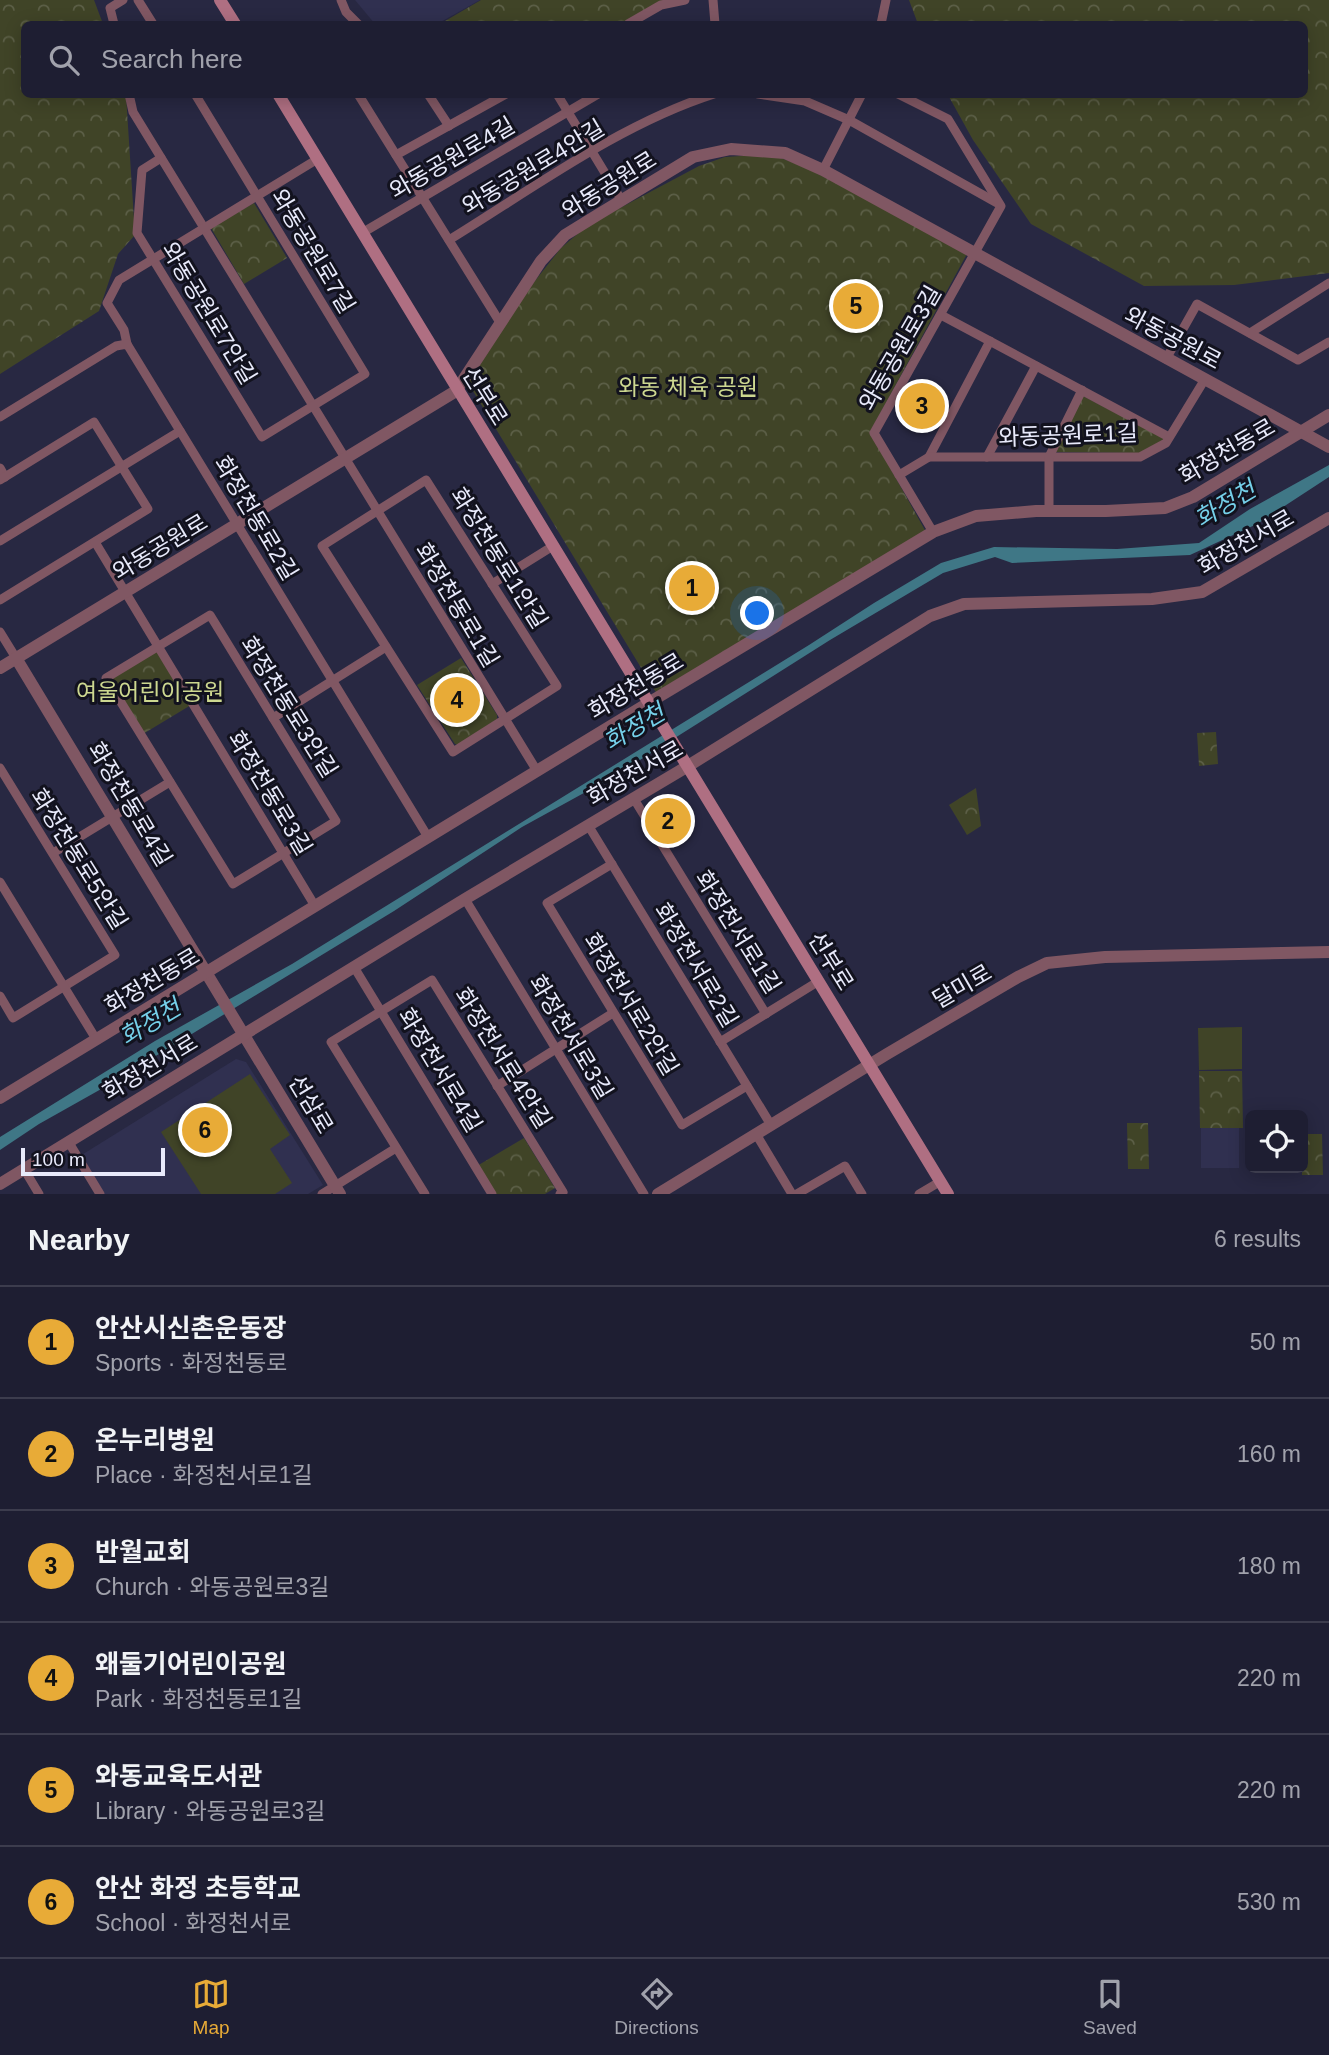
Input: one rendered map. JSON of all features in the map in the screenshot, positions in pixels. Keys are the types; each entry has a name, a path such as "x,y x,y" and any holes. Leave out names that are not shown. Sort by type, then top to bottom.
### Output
{"main road":[{"path":"220,0 233,21"},
{"name":"선부로","path":"281,98 948,1194"}],"street":[{"path":"113,21 110,8 123,0"},
{"path":"138,0 150,21"},
{"path":"341,0 346,12 355,21"},
{"path":"633,21 661,5 685,0"},
{"path":"713,0 715,21"},
{"path":"882,21 886,0"},
{"path":"131,98 133,112 345,459"},
{"name":"와동공원로7길","path":"197,98 365,374 313,406"},
{"path":"360,98 500,324"},
{"path":"431,98 449,126"},
{"path":"396,155 499,98"},
{"path":"559,98 622,201"},
{"name":"와동공원로4길","path":"362,233 591,98"},
{"name":"와동공원로4안길","path":"449,240 592,152 679,106 702,98"},
{"path":"782,98 805,102 849,120 1002,206"},
{"path":"822,170 860,98"},
{"path":"906,98 948,120 1002,206"},
{"name":"와동공원로","path":"0,668 457,391 541,261 565,236 693,157 731,149 785,153 822,170 1325,444"},
{"name":"와동공원로7안길","path":"161,158 142,170 137,233 262,437 313,406"},
{"path":"153,258 316,160"},
{"path":"975,255 1002,206"},
{"name":"와동공원로3길","path":"933,532 874,433 975,255"},
{"name":"화정천동로2길","path":"153,258 119,280 107,303 124,330 127,344 428,837"},
{"path":"1250,333 1329,283"},
{"path":"1166,359 1197,304 1298,360 1329,342"},
{"path":"941,314 1169,437"},
{"path":"899,475 929,457 990,341"},
{"path":"0,417 116,346 127,344"},
{"path":"987,457 1036,366"},
{"name":"와동공원로1길","path":"929,457 1140,457 1166,443 1205,379"},
{"path":"1049,511 1049,457 1082,390"},
{"name":"화정천동로","path":"0,1098 933,532 976,516 1165,508 1193,497 1329,415"},
{"path":"0,600 148,509 94,422 2,475"},
{"path":"0,541 180,431"},
{"name":"화정천동로1길","path":"345,459 537,771"},
{"name":"화정천동로1안길","path":"426,480 492,584 557,686 453,752 322,546 426,480"},
{"name":"화정천서로","path":"0,1184 923,620 964,604 1152,598 1194,594 1214,586 1329,518"},
{"name":"화정천동로3길","path":"95,542 315,906"},
{"path":"492,584 553,546"},
{"name":"화정천동로3안길","path":"210,615 336,821 233,884 106,678 158,647 210,615"},
{"path":"0,632 16,658"},
{"path":"273,718 386,647"},
{"name":"화정천동로4길","path":"16,658 217,988"},
{"name":"화정천동로5안길","path":"0,768 115,955 13,1018 0,996"},
{"path":"53,853 170,782"},
{"name":"화정천서로1길","path":"634,799 765,1014"},
{"name":"화정천서로2길","path":"588,825 771,1125"},
{"name":"화정천서로2안길","path":"612,864 547,903 613,1013 682,1125 747,1086"},
{"path":"0,882 96,1040"},
{"name":"화정천서로3길","path":"465,899 644,1194"},
{"name":"달미로","path":"658,1194 1018,977 1048,963 1105,957 1329,952"},
{"name":"화정천서로4길","path":"354,967 492,1194"},
{"name":"화정천서로4안길","path":"425,1194 331,1042 432,980 562,1192 560,1194"},
{"path":"720,1042 819,981"},
{"name":"선삼로","path":"217,988 338,1190"},
{"path":"497,1086 613,1013"},
{"path":"756,1134 792,1194"},
{"path":"68,1141 100,1194"},
{"path":"322,1194 338,1190 396,1148"},
{"path":"797,1194 845,1166 862,1194"},
{"path":"24,1169 39,1194"},
{"path":"919,1194 940,1181"}],"shaded area":[{"path":"355,0 480,0 442,21 372,21"},
{"path":"1329,465 1329,477 1257,524 1190,555 1012,563 995,557 943,573 830,640 613,777 522,827 394,911 0,1150 0,1137 155,1041 292,964 941,563 994,547 1117,549 1199,543 1250,509"},
{"path":"236,1059 246,1062 323,1185 308,1194 104,1194 80,1156"},
{"path":"1201,1128 1239,1128 1239,1168 1201,1168"}],"green space":[{"path":"0,0 94,0 102,21 21,21 21,98 126,98 135,235 118,254 99,311 0,374"},
{"path":"481,0 670,0 625,21 445,21"},
{"path":"909,0 1329,0 1329,273 1234,285 1144,286 1031,224 973,140 950,98 1308,98 1308,21 917,21"},
{"name":"와동 체육 공원","path":"770,154 805,167 968,252 870,432 926,532 657,694 462,373 561,248 588,225 699,166 725,157"},
{"path":"254,203 287,258 244,284 211,228"},
{"path":"1081,395 1166,439 1139,453 1054,452"},
{"name":"여울어린이공원","path":"158,650 191,705 143,734 109,679"},
{"path":"461,658 497,719 459,745 455,744 417,685"},
{"path":"1216,732 1218,764 1199,766 1197,733"},
{"path":"976,788 981,826 967,835 949,805"},
{"path":"1242,1027 1242,1069 1199,1070 1198,1028"},
{"path":"1199,1071 1242,1071 1243,1128 1200,1128"},
{"path":"250,1074 290,1135 270,1149 292,1183 275,1194 201,1194 161,1132"},
{"path":"1127,1123 1148,1123 1149,1169 1128,1169"},
{"path":"1308,1134 1322,1134 1323,1175 1302,1175 1308,1173"},
{"path":"524,1138 555,1188 545,1194 494,1194 477,1166"}],"place":[{"name":"와동교육도서관","path":"856,306"},
{"name":"반월교회","path":"922,406"},
{"name":"안산시신촌운동장","path":"692,588"},
{"name":"왜둘기어린이공원","path":"457,700"},
{"name":"온누리병원","path":"668,821"},
{"name":"안산 화정 초등학교","path":"205,1130"}],"water label":[{"name":"화정천","path":"1225,504"},
{"name":"화정천","path":"634,727"},
{"name":"화정천","path":"150,1022"}]}
